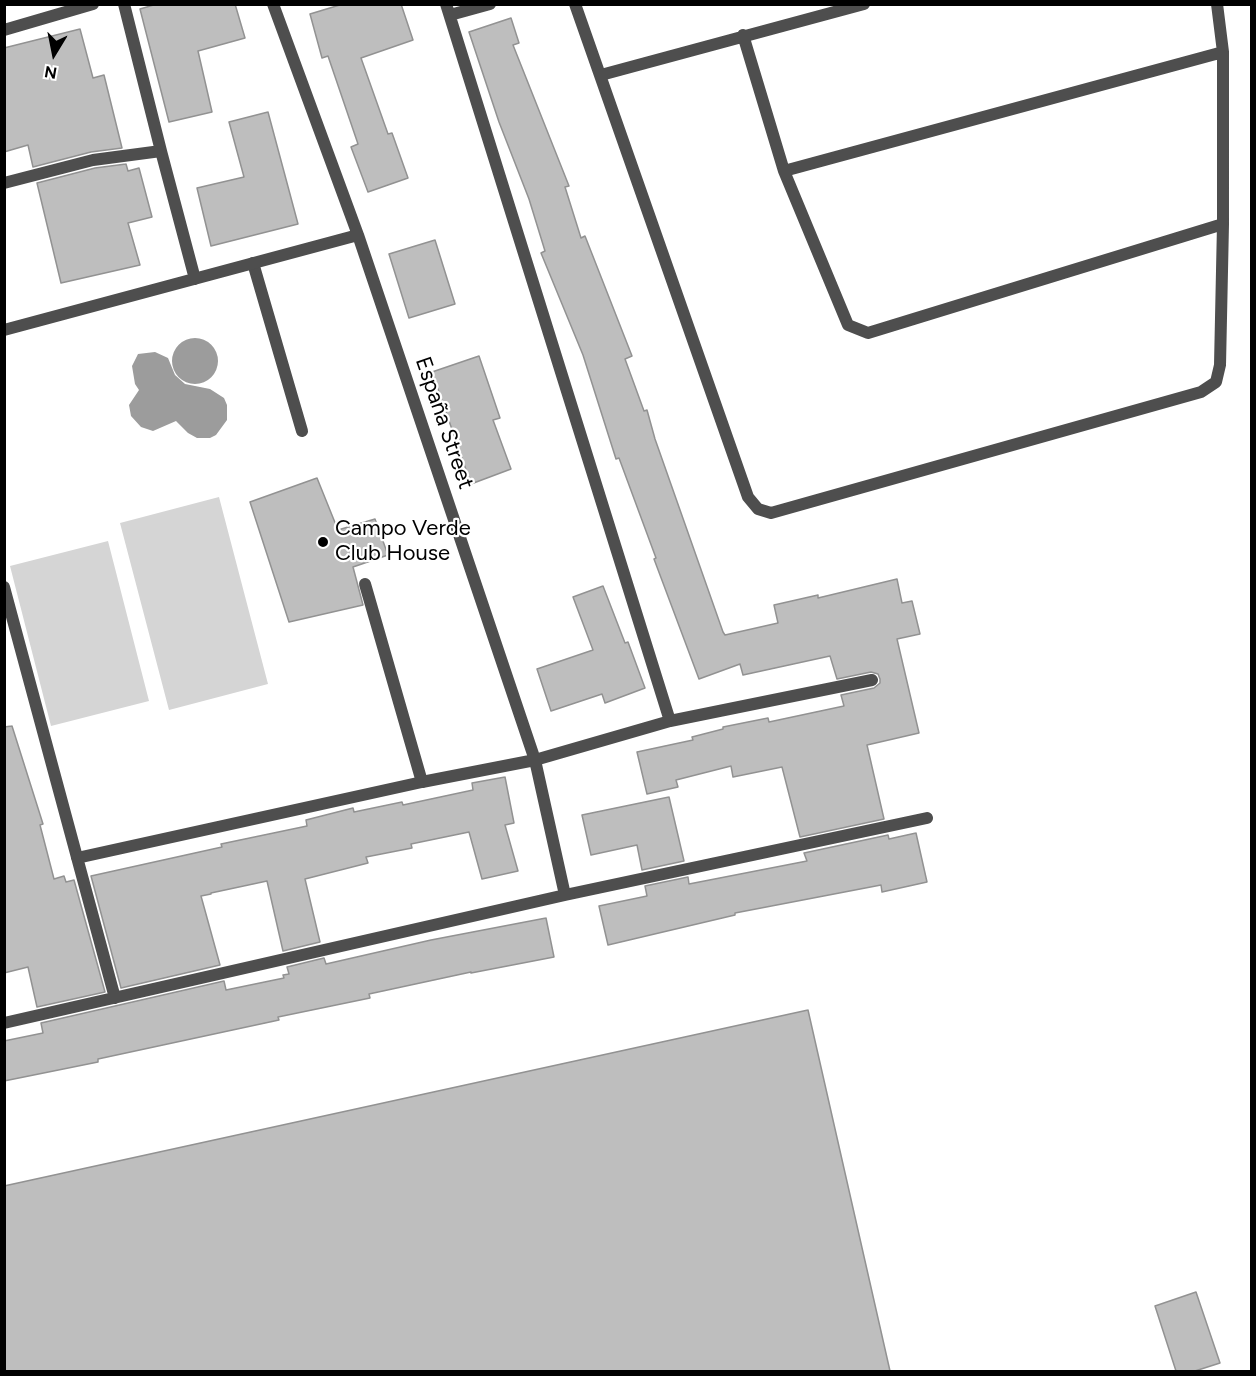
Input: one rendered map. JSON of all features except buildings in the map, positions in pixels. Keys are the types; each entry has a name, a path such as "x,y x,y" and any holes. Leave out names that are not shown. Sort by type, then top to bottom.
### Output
{"street":[{"path":"4,30 93,4"},
{"path":"124,4 195,279"},
{"name":"España Street","path":"273,4 358,235 536,760 565,895"},
{"path":"490,4 448,10 670,721"},
{"path":"575,4 748,497 759,509 771,513 1201,392 1216,382 1220,365 1223,224 1223,52 1217,4"},
{"path":"601,75 864,4"},
{"path":"743,35 784,171 849,325 868,333 1223,224"},
{"path":"784,171 1223,52"},
{"path":"4,183 93,160 161,151"},
{"path":"4,330 358,235"},
{"path":"253,263 302,431"},
{"path":"365,584 422,782"},
{"path":"4,587 115,998"},
{"path":"77,858 422,782 536,760 670,721 872,680"},
{"path":"4,1023 565,895 927,818"}],"shaded area":[{"path":"195,338 211,345 218,361 211,377 195,384 179,377 172,361 179,345"},
{"path":"155,352 168,358 175,375 185,384 210,389 224,398 227,405 227,420 216,435 210,438 197,438 176,421 153,431 141,427 131,416 129,405 139,390 135,384 132,366 138,354"},
{"path":"219,497 268,684 169,710 120,523"},
{"path":"108,541 149,701 51,726 10,566"}],"place":[{"name":"Campo Verde Club House","path":"323,542"}]}
